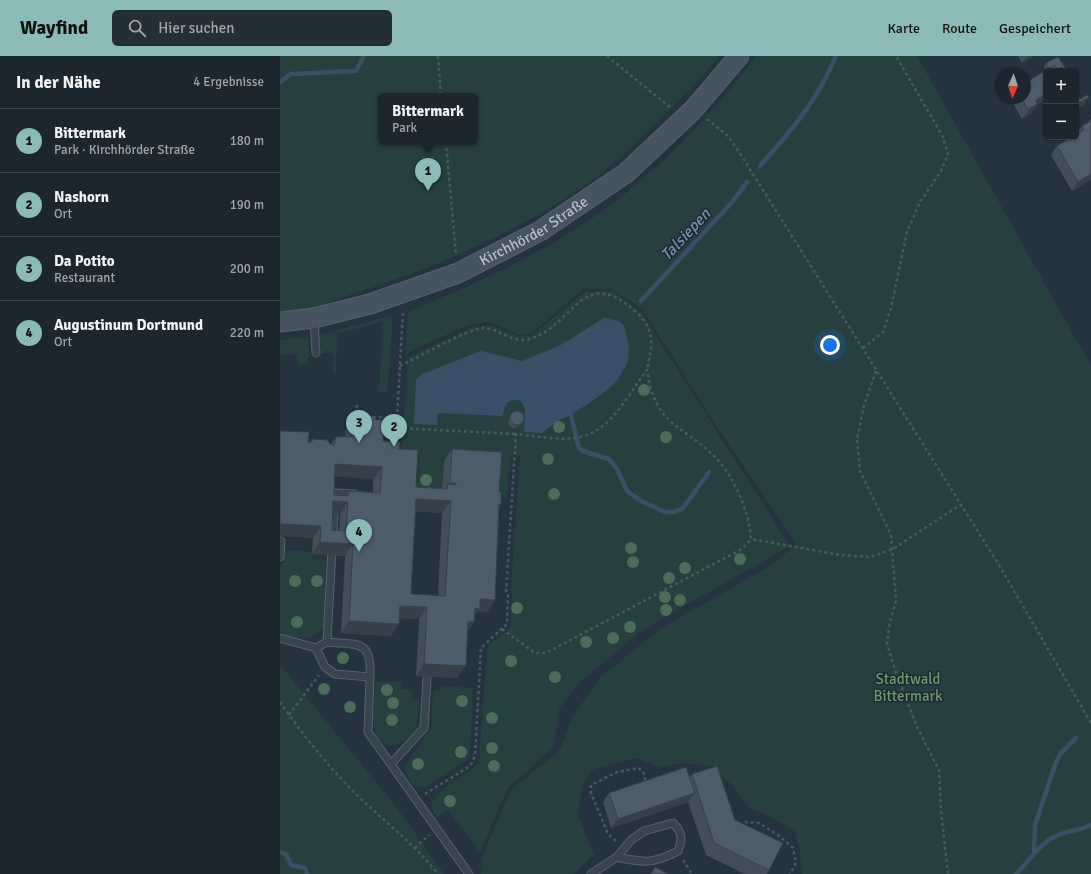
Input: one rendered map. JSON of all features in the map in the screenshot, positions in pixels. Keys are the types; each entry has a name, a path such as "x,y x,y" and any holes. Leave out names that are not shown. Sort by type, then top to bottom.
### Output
{"main road":[{"name":"Kirchhörder Straße","path":"280,322 314,318 370,304 458,273 540,231 626,173 693,110 739,56"}],"lane":[{"path":"314,318 316,353"},
{"path":"327,642 335,493 365,495"},
{"path":"280,557 281,541"},
{"path":"280,638 316,648 327,642 360,645 368,651 371,660 368,732 469,874"},
{"path":"316,648 325,667 335,674 370,677"},
{"path":"391,764 424,728 427,679"},
{"path":"591,874 617,857 631,840 644,831 673,823 680,830 682,841 678,851 666,857 649,862 617,857"}],"path":[{"path":"438,56 441,93"},
{"path":"607,56 671,108 693,110 719,128 741,155 999,565 1091,723"},
{"path":"863,348 883,332 891,308 907,232 920,202 941,171 948,154 943,137 896,56"},
{"path":"446,145 456,261"},
{"path":"400,366 478,329 493,330 518,340 534,338 556,323 588,295 603,294 620,300 631,308 648,327 651,341 646,370 650,388 663,415 715,456 744,506 749,521 751,539 742,549 546,653 535,653 502,629"},
{"path":"403,311 396,428 516,434 572,439 579,438 598,431 611,418 646,370"},
{"path":"876,371 864,405 857,439 860,470 891,535 896,601 890,621 887,643 894,670 917,727 939,770 941,810 948,874"},
{"path":"357,405 356,416 397,418"},
{"path":"416,800 472,763 475,755 481,648 507,624 508,596 506,592 516,434"},
{"path":"751,539 840,555 871,557 892,549 960,505"},
{"path":"289,715 325,667"},
{"path":"280,702 317,752 348,786 415,848 438,874"},
{"path":"625,847 608,834 591,794 591,785 617,772 638,768 643,771 647,788"},
{"path":"738,825 744,822 758,824 778,835 793,848 796,863 790,874"},
{"path":"415,848 437,828"},
{"path":"678,851 692,874"}],"green space":[{"path":"280,56 719,56 706,72 636,143 597,177 561,201 507,232 451,258 422,270 323,305 292,313 280,314"},
{"name":"Stadtwald Bittermark","path":"756,56 917,56 1091,366 1091,874 802,874 800,850 795,831 765,814 750,809 732,785 712,766 683,763 661,767 635,758 592,770 582,786 578,816 594,855 574,874 481,874 482,857 511,790 560,750 572,717 601,677 660,629 772,565 796,544 717,427 643,310 611,289 583,289 531,334 517,334 490,322 471,324 410,351 405,358 408,312 486,278 560,239 588,221 642,180 667,157 714,108"},
{"path":"612,291 641,312 790,546 644,629 579,683 559,709 554,746 507,789 480,852 448,810 437,818 432,810 432,804 442,791 479,762 487,650 488,646 510,628 511,590 520,456 510,455 507,497 496,496 498,463 443,459 442,494 439,501 409,483 418,483 419,455 401,454 409,357 473,327 491,325 518,336 532,335 585,292"},
{"path":"393,315 387,393 379,392 383,321 337,334 336,374 333,374 333,353 321,353 320,335"},
{"path":"308,337 309,355 303,364 298,365 297,354 280,355 280,340"},
{"path":"286,550 312,552 312,559 327,560 324,627 320,632 309,637 291,637 280,632 280,569 284,562"},
{"path":"280,665 394,804 444,874 280,874"},
{"path":"376,681 401,682 401,689 412,690 412,699 419,700 417,728 398,745 389,745 382,742 377,736 374,718"},
{"path":"441,686 473,688 470,754 467,760 426,787 417,787 412,784 405,771 405,765 431,728 433,691 441,691"}],"water":[{"path":"604,318 619,321 624,325 629,349 628,361 623,371 615,383 601,395 571,415 561,419 542,433 524,432 525,409 521,401 517,400 510,401 506,405 503,416 438,413 437,425 414,424 416,380 422,374 481,351 522,361 559,346"}],"building":[{"path":"1058,57 1065,68 1056,68 1055,65 1048,68 1046,63"},
{"path":"1043,72 1043,96 1036,100 1037,104 1028,109 1025,104 1031,104 1031,79"},
{"path":"1088,95 1089,97 1079,103 1079,97 1080,99"},
{"path":"1091,121 1091,174 1078,182 1057,146 1067,140 1079,140 1079,133 1084,130 1082,126"},
{"path":"517,411 522,413 524,418 522,423 517,425 512,423 510,418 512,413"},
{"path":"356,416 375,416 375,420 381,420 384,424 383,441 400,442 399,449 418,450 416,487 447,489 448,484 456,485 456,483 450,483 452,449 502,452 499,492 501,492 501,504 499,504 495,600 480,599 480,609 475,608 474,622 468,622 466,666 424,664 427,607 400,606 399,624 349,621 353,544 320,542 321,526 280,524 280,431 309,432 308,442 312,442 312,439 327,440 331,445 334,445 336,437 353,436 353,419","holes":["335,464 382,467 380,493 349,491 348,496 334,495","416,499 451,501 445,596 411,594","333,501 348,502 346,531 332,530"]},
{"path":"717,766 735,820 783,843 769,870 714,843 692,774"},
{"path":"686,767 695,793 618,819 609,793"},
{"path":"655,867 668,874 651,874"}],"waterway":[{"path":"280,82 291,74 356,71 364,56"},
{"name":"Talsiepen","path":"760,166 793,127 812,101 821,87 836,56"},
{"name":"Talsiepen","path":"641,301 733,201 747,182"},
{"path":"571,415 579,448 583,451 609,459 617,469 627,491 641,501 665,512 674,512 683,508 709,472"},
{"path":"1034,852 1035,825 1055,765 1060,754 1076,738"},
{"path":"1016,874 1047,841 1061,834 1091,825"},
{"path":"280,852 286,854 291,865 305,868 307,874"}],"place":[{"name":"Bittermark","path":"428,191"},
{"name":"Da Potito","path":"359,443"},
{"name":"Nashorn","path":"394,447"},
{"name":"Augustinum Dortmund","path":"359,552"}]}
